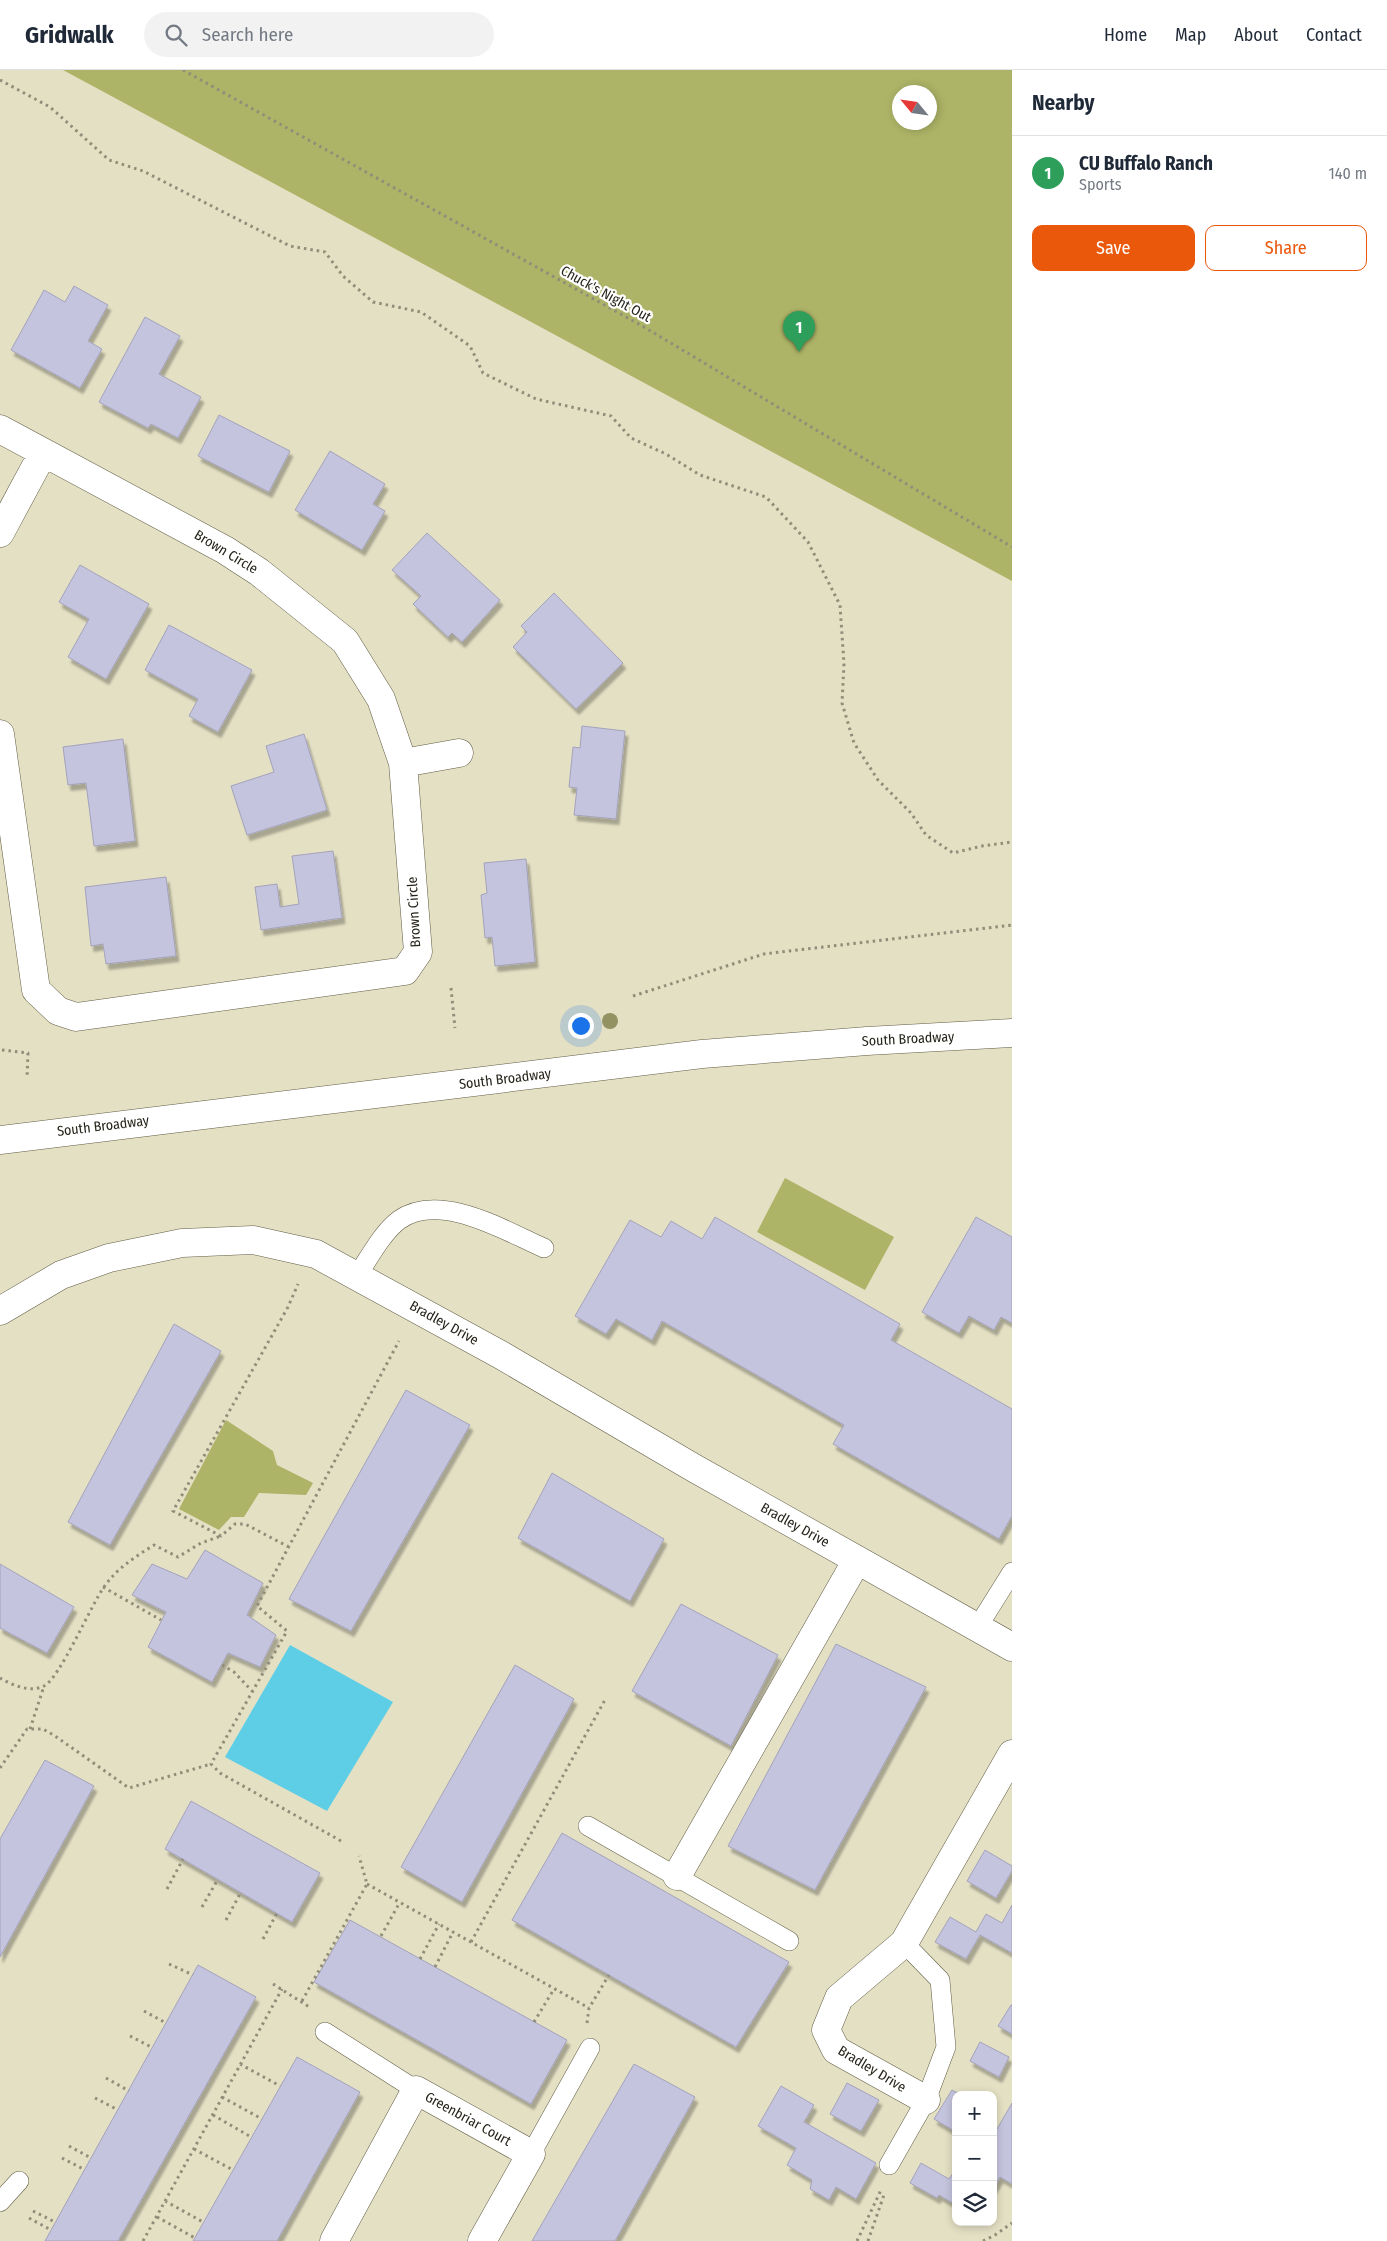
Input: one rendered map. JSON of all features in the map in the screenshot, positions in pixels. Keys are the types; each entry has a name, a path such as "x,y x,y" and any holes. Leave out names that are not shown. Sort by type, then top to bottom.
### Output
{"main road":[{"name":"Brown Circle","path":"0,429 225,550 259,572 345,641 382,699 403,763 418,952 405,971 76,1017 58,1011 36,990 0,734"},
{"path":"0,534 43,453"},
{"path":"403,763 459,753"},
{"name":"South Broadway","path":"0,1140 702,1054 867,1041 1012,1033"},
{"name":"Bradley Drive","path":"0,1311 61,1275 109,1258 182,1243 253,1240 316,1254 501,1355 668,1453 1012,1647"},
{"path":"677,1876 857,1560"},
{"name":"Bradley Drive","path":"926,2100 836,2050 826,2030 839,1998 904,1943 1012,1754"},
{"name":"Greenbriar Court","path":"334,2241 416,2090 531,2154"},
{"path":"482,2241 531,2154"}],"lane":[{"path":"357,1276 372,1253 398,1221 415,1212 438,1209 468,1215 544,1248"},
{"path":"977,1628 1012,1572"},
{"path":"588,1826 789,1942"},
{"path":"888,2173 926,2100 946,2047 940,1980 904,1943"},
{"path":"325,2032 416,2090"},
{"path":"531,2154 590,2048"},
{"path":"0,2202 19,2181"}],"path":[{"name":"Chuck's Night Out","path":"183,70 644,328 1012,547"},
{"path":"0,80 50,107 109,160 144,170 290,246 325,252 343,276 373,302 421,312 470,346 484,373 536,399 611,416 631,438 666,454 700,475 766,497 808,542 840,605 844,664 842,703 854,743 878,780 911,813 926,835 953,854 982,846 1012,842"},
{"path":"633,996 764,954 1012,925"},
{"path":"451,988 455,1028"},
{"path":"2,1050 28,1053 27,1078"},
{"path":"221,1536 174,1511 288,1307 298,1284"},
{"path":"0,1768 27,1729 43,1730 55,1736 129,1788 211,1764 287,1631 257,1606 399,1341"},
{"path":"30,1729 44,1686 56,1673 103,1587 114,1573 131,1560 154,1545 178,1557 201,1543 221,1536 235,1524 245,1524 289,1547"},
{"path":"103,1587 161,1620"},
{"path":"222,1665 234,1672 252,1691"},
{"path":"0,1678 12,1685 26,1688 44,1686"},
{"path":"472,1942 606,1698"},
{"path":"211,1764 220,1773 341,1841"},
{"path":"302,2001 367,1884 359,1856"},
{"path":"167,1890 182,1859"},
{"path":"202,1908 218,1879"},
{"path":"367,1884 589,2008"},
{"path":"226,1920 241,1892"},
{"path":"381,1936 400,1902"},
{"path":"263,1939 277,1913"},
{"path":"420,1959 439,1924"},
{"path":"435,1967 453,1932"},
{"path":"169,1964 193,1976"},
{"path":"586,2028 589,2008 609,1975"},
{"path":"273,1984 311,2008"},
{"path":"534,2022 554,1988"},
{"path":"143,2241 282,1989"},
{"path":"144,2011 166,2023"},
{"path":"130,2036 153,2048"},
{"path":"240,2064 280,2086"},
{"path":"106,2078 129,2091"},
{"path":"222,2097 262,2119"},
{"path":"95,2098 118,2110"},
{"path":"212,2115 252,2137"},
{"path":"69,2146 91,2158"},
{"path":"194,2149 233,2170"},
{"path":"62,2158 85,2170"},
{"path":"857,2241 888,2173"},
{"path":"868,2241 885,2194 888,2173"},
{"path":"165,2202 204,2222"},
{"path":"33,2211 55,2222"},
{"path":"157,2216 195,2238"},
{"path":"29,2218 51,2230"},
{"path":"982,2241 995,2235 1012,2223"}],"green space":[{"path":"63,70 1012,70 1012,581"},
{"path":"785,1178 894,1237 865,1290 757,1232"},
{"path":"226,1420 273,1451 277,1465 313,1483 306,1495 259,1493 244,1517 231,1517 219,1530 179,1509"}],"water":[{"path":"290,1645 393,1702 327,1811 225,1757"}],"building":[{"path":"74,286 108,305 88,341 102,349 80,388 11,350 44,290 65,302"},
{"path":"145,317 180,336 159,374 201,397 178,438 151,424 148,428 99,402"},
{"path":"219,415 290,451 269,492 198,456"},
{"path":"330,451 385,484 373,504 385,511 362,550 295,510"},
{"path":"427,533 500,600 462,642 452,633 448,637 413,604 421,596 392,570"},
{"path":"80,565 149,604 106,679 68,657 89,619 59,602"},
{"path":"554,593 623,663 576,709 513,647 527,632 521,626"},
{"path":"169,625 252,670 218,732 189,716 198,699 145,670"},
{"path":"582,726 625,731 616,819 574,815 577,788 569,787 573,747 580,748"},
{"path":"304,734 327,810 247,835 231,786 274,772 266,746"},
{"path":"123,739 135,841 94,846 86,783 68,785 63,747"},
{"path":"333,851 342,918 261,930 255,887 277,884 280,907 299,904 292,856"},
{"path":"526,859 535,962 495,966 492,937 485,938 481,895 487,893 484,863"},
{"path":"166,877 176,956 106,964 103,944 91,946 85,887"},
{"path":"715,1217 900,1324 891,1340 1012,1409 1012,1516 999,1539 833,1444 844,1425 662,1321 652,1340 616,1319 606,1334 575,1316 630,1220 661,1237 671,1221 702,1239"},
{"path":"976,1217 1012,1237 1012,1323 1001,1317 994,1330 969,1316 959,1333 922,1312"},
{"path":"174,1324 221,1351 110,1545 68,1522"},
{"path":"406,1390 470,1425 351,1631 289,1599"},
{"path":"552,1473 664,1539 630,1601 518,1538"},
{"path":"205,1550 263,1583 247,1615 276,1635 260,1667 228,1653 212,1682 148,1647 166,1612 132,1595 152,1564 187,1579"},
{"path":"0,1564 74,1607 47,1653 0,1628"},
{"path":"681,1604 778,1655 731,1746 632,1691"},
{"path":"836,1644 926,1687 815,1890 728,1846"},
{"path":"515,1665 574,1699 462,1902 401,1867"},
{"path":"45,1760 94,1786 0,1957 0,1839"},
{"path":"191,1801 320,1873 292,1922 165,1849"},
{"path":"562,1833 789,1962 736,2047 512,1920"},
{"path":"985,1850 1012,1866 1012,1871 996,1898 967,1881"},
{"path":"1012,1905 1012,1953 980,1935 966,1959 935,1942 950,1917 976,1932 986,1914 1002,1923"},
{"path":"350,1920 567,2040 531,2104 314,1982"},
{"path":"198,1965 256,1997 118,2241 45,2241"},
{"path":"1012,2005 1012,2034 998,2026"},
{"path":"980,2042 1009,2057 999,2077 970,2061"},
{"path":"297,2057 360,2092 277,2241 193,2241"},
{"path":"634,2064 695,2097 615,2241 532,2241"},
{"path":"847,2083 879,2100 861,2131 830,2114"},
{"path":"781,2086 814,2105 804,2122 876,2163 856,2199 836,2187 829,2200 810,2189 812,2180 787,2165 796,2148 758,2126"},
{"path":"952,2090 954,2091 952,2091 952,2130 934,2119"},
{"path":"1012,2103 1012,2184 1000,2177 997,2182 997,2129"},
{"path":"921,2163 949,2179 952,2175 952,2203 939,2195 937,2198 910,2183"}],"place":[{"name":"CU Buffalo Ranch","path":"799,352"}]}
